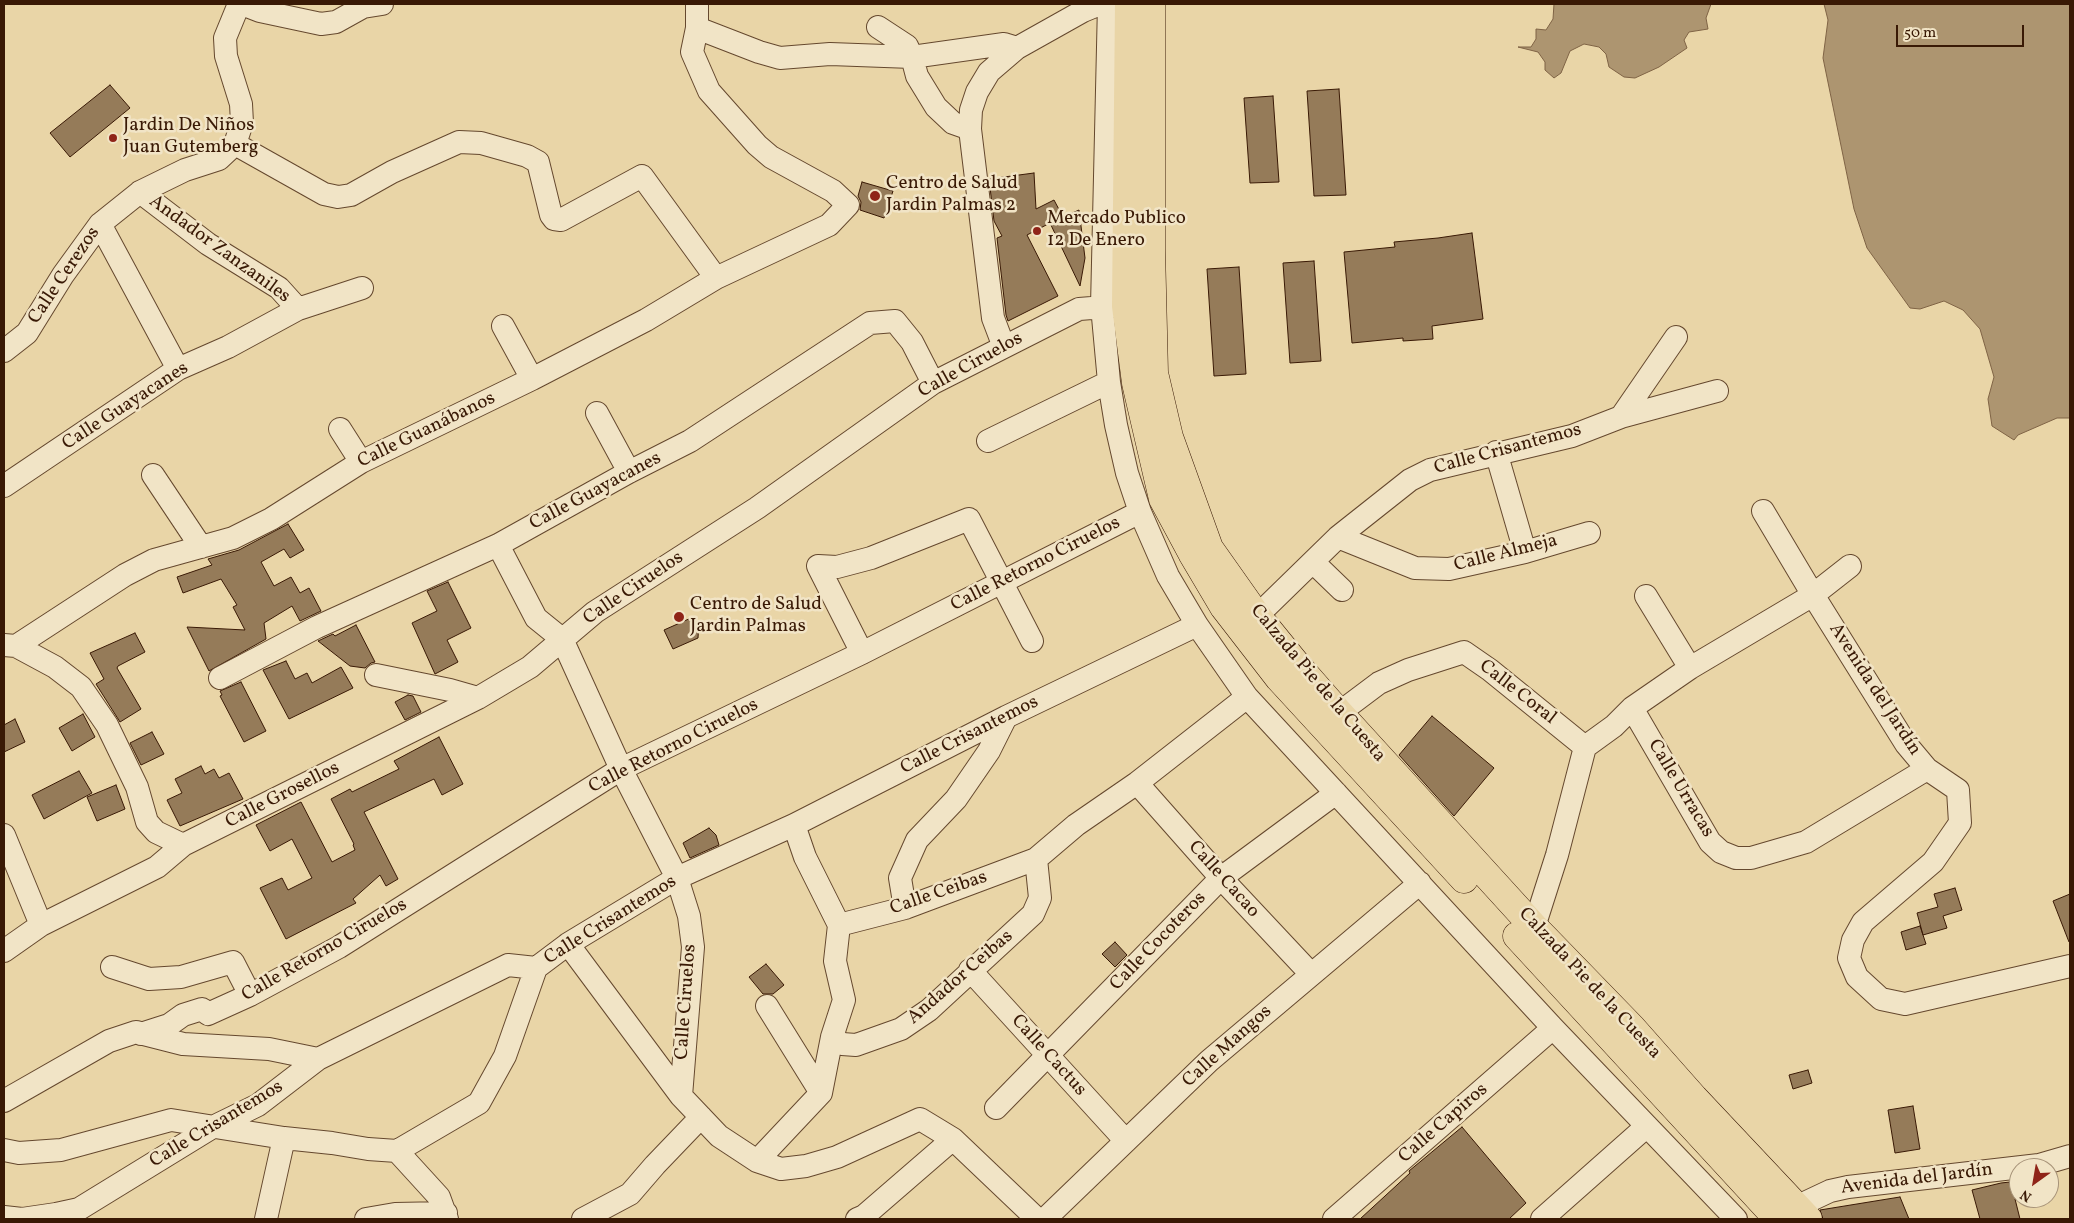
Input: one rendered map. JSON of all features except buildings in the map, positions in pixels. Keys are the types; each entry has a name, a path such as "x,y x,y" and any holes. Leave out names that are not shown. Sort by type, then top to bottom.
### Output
{"main road":[{"name":"Calzada Pie de la Cuesta","path":"1128,4 1114,306 1136,383 1163,499 1192,553 1224,607 1286,685 1794,1215"},
{"name":"Calzada Pie de la Cuesta","path":"1151,4 1151,249 1154,373 1169,437 1210,548 1257,616 1296,664 1534,927 1632,1028 1794,1215"}],"street":[{"path":"382,4 363,7 336,22 321,24 260,11 241,4 226,38 226,56 241,104 242,123 235,144 324,194 338,197 352,195 392,172 459,142 481,143 527,156 538,162 551,214 554,219 561,220 642,176 716,278"},
{"path":"696,4 697,28 780,58 830,54 912,57 1004,44 1017,48"},
{"path":"1004,347 992,318 970,129 971,110 977,92 988,72 1017,48 1100,4"},
{"path":"1109,4 1114,306 1109,382 1116,425 1128,473 1140,512 1168,576 1197,625 1247,697 1553,1028 1736,1219"},
{"path":"878,27 907,46 917,76 936,107 953,123 970,129"},
{"name":"Calle Guanábanos","path":"10,646 125,575 154,560 233,538 271,519 361,462 532,379 646,320 716,278 829,225 848,205 833,192 771,157 757,145 709,91 692,52 697,28"},
{"name":"Calle Cerezos","path":"4,351 27,332 62,275 100,224 140,192 185,170 219,159 235,144"},
{"name":"Andador Zanzaniles","path":"140,192 208,244 279,288 298,309"},
{"path":"100,224 178,369"},
{"name":"Calle Guayacanes","path":"4,486 178,369 228,347 298,309 362,288"},
{"name":"Calle Ciruelos","path":"681,1096 693,947 689,916 677,878 621,769 562,639 595,612 758,508 933,383 1079,309 1114,306"},
{"name":"Calle Guayacanes","path":"220,678 317,627 498,545 629,472 690,441 870,323 895,321 912,342 933,383"},
{"path":"503,326 532,379"},
{"path":"1621,417 1676,336"},
{"path":"988,441 1109,382"},
{"name":"Calle Crisantemos","path":"1257,616 1338,537 1417,477 1430,470 1496,452 1572,436 1621,417 1717,391"},
{"path":"597,413 629,472"},
{"path":"340,429 361,462"},
{"path":"1496,452 1525,552"},
{"path":"153,475 201,547"},
{"name":"Calle Retorno Ciruelos","path":"141,1034 169,1025 183,1015 202,1009 208,1014 250,995 339,947 621,769 862,653 1140,512"},
{"name":"Avenida del Jardín","path":"1763,512 1813,596 1906,744 1927,769 1958,790 1960,823 1933,862 1863,922 1853,940 1849,958 1857,977 1881,999 1905,1004 2070,966"},
{"path":"862,653 818,566 837,567 871,558 969,519 1032,642"},
{"name":"Calle Almeja","path":"1338,537 1415,568 1449,569 1525,552 1589,533"},
{"path":"498,545 536,618 562,639"},
{"path":"1313,562 1342,590"},
{"path":"1534,927 1557,855 1585,747 1614,726 1632,708 1690,668 1813,596 1850,566"},
{"path":"1646,596 1690,668"},
{"name":"Calle Crisantemos","path":"4,1217 22,1219 56,1214 81,1214 211,1128 258,1105 318,1059 508,965 536,968 568,944 677,878 794,825 1006,717 1197,625"},
{"name":"Calle Grosellos","path":"4,951 41,925 157,868 183,844 478,698 530,667 562,639"},
{"path":"10,646 55,667 81,687 107,725 116,742 137,787 147,822 156,832 183,844"},
{"name":"Calle Coral","path":"1339,713 1379,683 1408,670 1464,652 1490,670 1585,747"},
{"path":"376,675 450,690 478,698"},
{"name":"Calle Ceibas","path":"839,925 905,908 1036,859 1076,825 1137,783 1247,697"},
{"name":"Calle Urracas","path":"1632,708 1710,842 1721,852 1736,858 1750,858 1806,842 1927,769"},
{"path":"905,908 900,878 917,840 956,799 989,751 1006,717"},
{"name":"Calle Cacao","path":"1137,783 1221,878 1311,974"},
{"name":"Calle Cocoteros","path":"996,1108 1221,878 1336,793"},
{"path":"757,1161 821,1093 832,1038 844,1000 835,962 839,925 805,857 794,825"},
{"path":"4,834 41,925"},
{"name":"Andador Ceibas","path":"832,1038 842,1044 856,1044 901,1029 929,1010 970,970 1033,914 1040,898 1036,859"},
{"name":"Calle Mangos","path":"1045,1219 1209,1062 1420,883"},
{"name":"Calle Ciruelos","path":"568,944 681,1096 719,1136 757,1161 781,1169 806,1166 837,1157 920,1119 953,1139 1037,1219"},
{"path":"112,967 149,979 181,977 232,962 250,995"},
{"path":"4,1150 19,1153 62,1150 171,1120 211,1128 368,1149 397,1151 479,1103 506,1056 536,968"},
{"name":"Calle Cactus","path":"970,970 1126,1141"},
{"path":"767,1006 821,1093"},
{"name":"Calle Capiros","path":"1334,1219 1553,1028"},
{"path":"4,1101 109,1041 136,1032 183,1044 270,1049 318,1059"},
{"path":"583,1219 630,1194 654,1164 701,1117"},
{"path":"1542,1219 1647,1126"},
{"path":"266,1219 284,1138"},
{"path":"857,1219 864,1216 953,1139"},
{"path":"366,1219 395,1214 446,1216 439,1197 397,1151"},
{"name":"Avenida del Jardín","path":"1794,1215 1830,1190 2038,1165 2070,1156"}],"shaded area":[{"path":"1554,4 1711,4 1706,18 1708,29 1689,32 1684,40 1687,48 1659,67 1635,78 1624,77 1609,67 1606,54 1599,47 1584,44 1570,51 1561,73 1554,78 1545,70 1545,62 1538,52 1518,47 1531,47 1536,39 1536,29 1546,30 1553,19"},
{"path":"1824,4 2070,4 2070,418 2057,418 2018,435 2014,440 1992,426 1988,399 1994,377 1980,329 1963,310 1944,301 1920,309 1910,308 1867,248 1854,209 1823,58 1828,20"}],"place":[{"name":"Jardin De Niños Juan Gutemberg","path":"113,138"},
{"name":"Centro de Salud Jardin Palmas 2","path":"875,196"},
{"name":"Mercado Publico 12 De Enero","path":"1037,231"},
{"name":"Centro de Salud Jardin Palmas","path":"679,617"}]}
